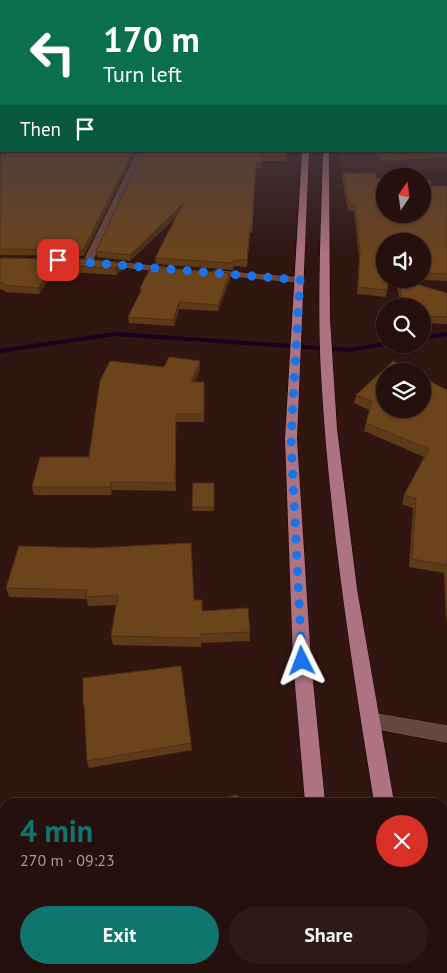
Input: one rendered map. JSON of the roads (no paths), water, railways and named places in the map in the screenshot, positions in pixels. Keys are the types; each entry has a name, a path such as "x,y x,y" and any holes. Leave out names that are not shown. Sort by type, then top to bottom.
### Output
{"main road":[{"path":"305,164 291,439 302,661 315,798"},
{"path":"326,164 326,373 334,463 358,654 383,798"}],"street":[{"path":"134,164 84,261 176,270"},
{"path":"204,273 300,280"},
{"path":"370,721 447,734"}],"waterway":[{"path":"0,351 115,334 349,350 376,346"},
{"path":"431,337 447,334"}]}
